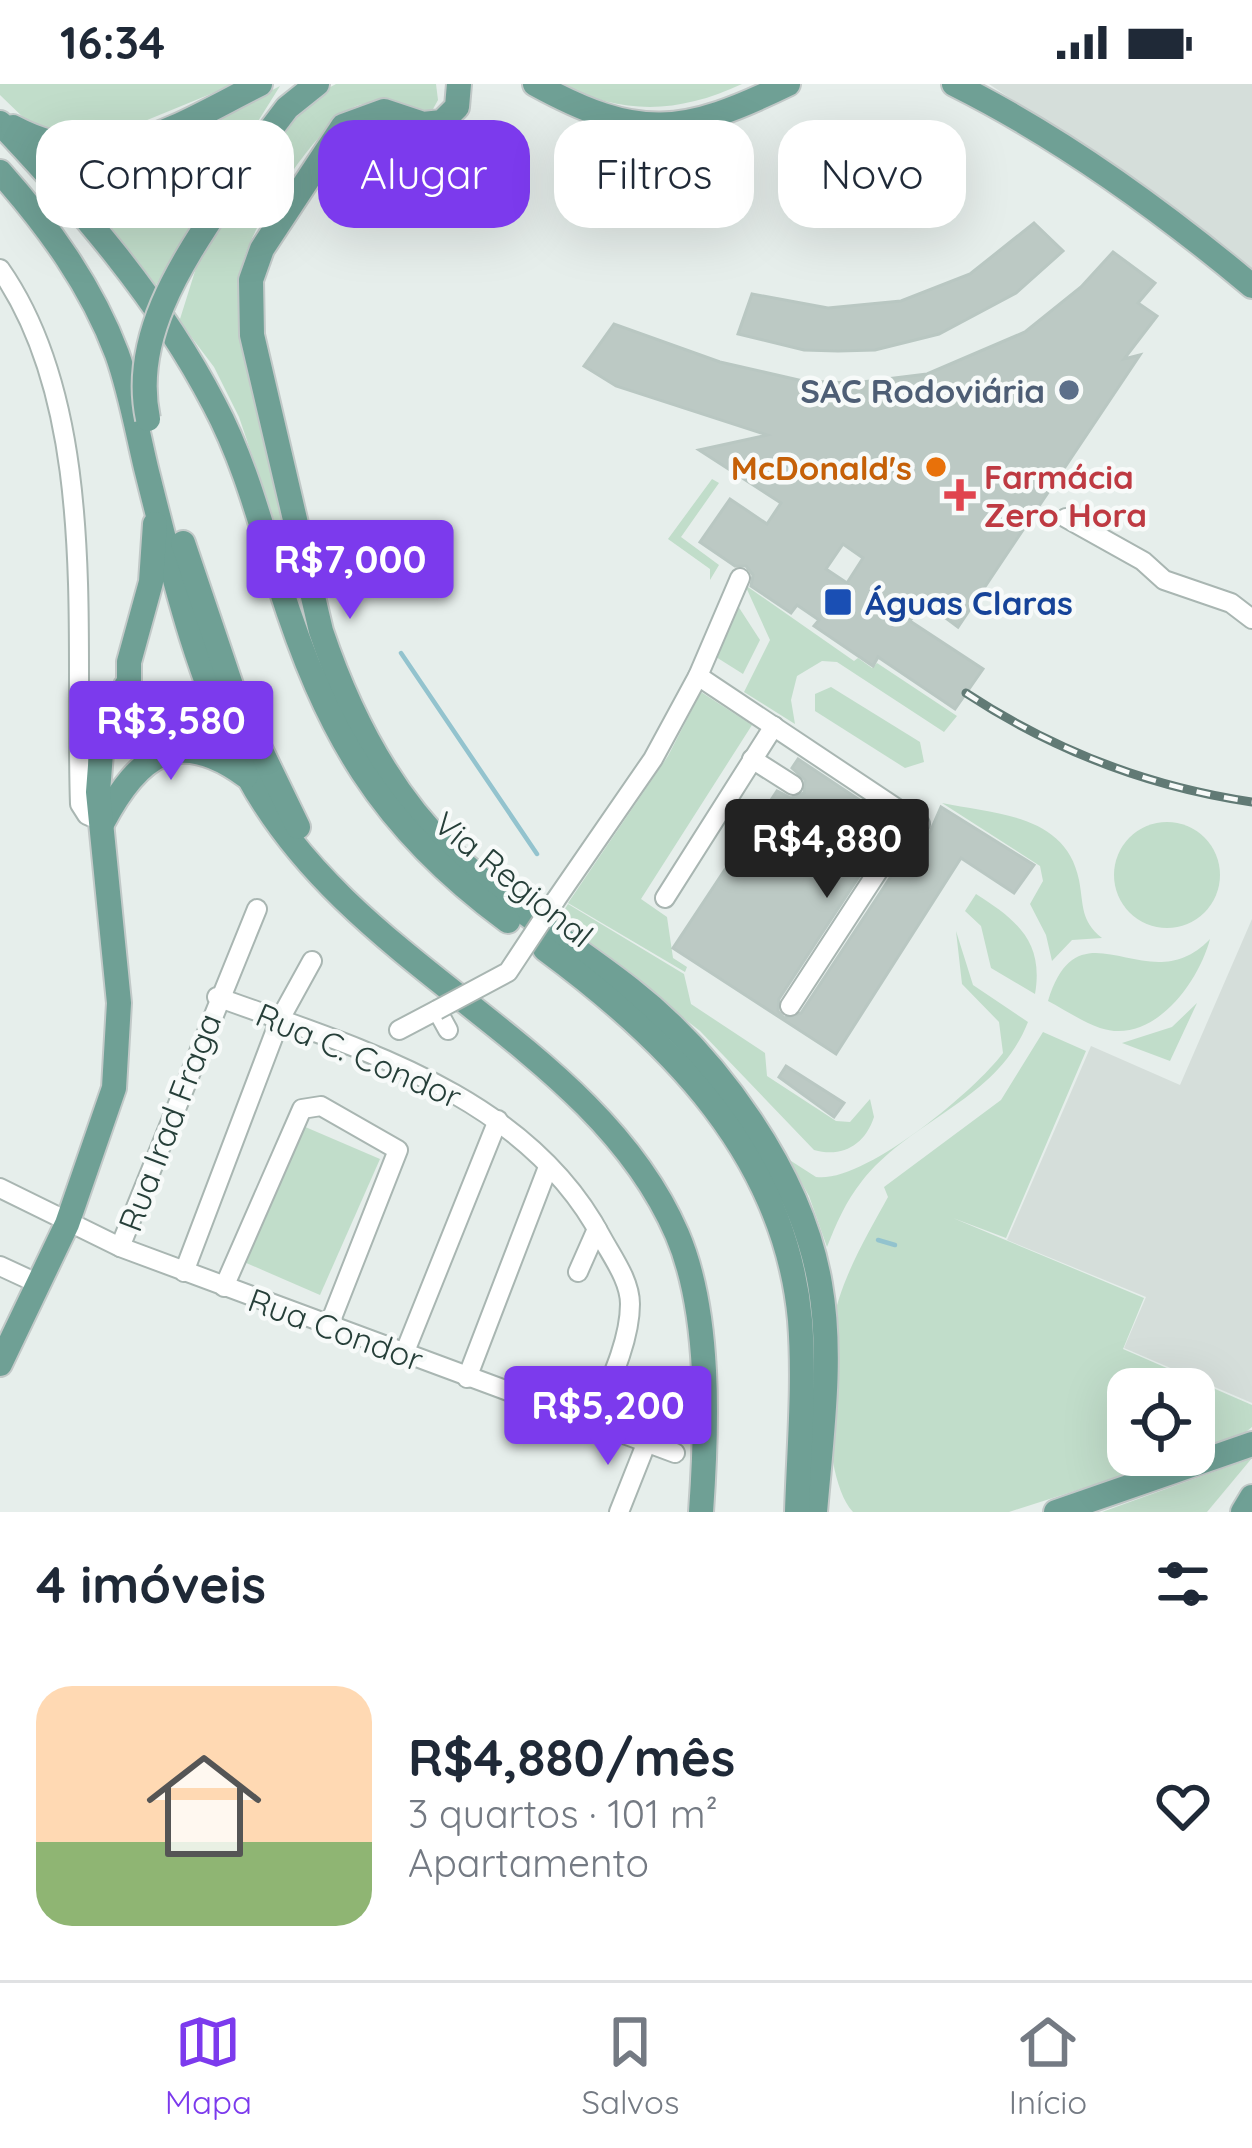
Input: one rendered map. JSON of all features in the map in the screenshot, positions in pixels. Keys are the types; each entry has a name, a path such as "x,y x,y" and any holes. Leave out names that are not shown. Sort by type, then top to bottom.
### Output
{"main road":[{"path":"0,121 60,147 118,149 260,84"},
{"path":"274,120 296,84"},
{"path":"277,120 317,84"},
{"path":"535,84 607,119 651,128 700,122 788,84"},
{"path":"954,84 1100,171 1252,286"},
{"path":"456,92 446,120 430,125 384,111 354,118 331,140 262,249 249,292 252,335 321,631 361,729 382,767 446,848 662,1017 751,1124 796,1210 820,1282 824,1364 815,1512"},
{"name":"Via Regional","path":"0,121 110,244 213,400 236,449 310,671 337,735 406,835 447,874 632,1017 670,1052 732,1129 771,1204 794,1282 802,1379 797,1512"},
{"path":"0,172 69,258 118,356 201,664 249,779 321,873 392,947 598,1114 647,1179 678,1235 706,1400 701,1512"},
{"path":"209,228 154,322 144,360 148,419 235,697 321,873"},
{"path":"3,1349 67,1224 103,1130 120,1051 98,792 101,753 126,686 151,583 156,508"},
{"path":"310,671 361,729"},
{"path":"126,686 129,704 146,726 249,779"},
{"path":"103,822 121,788 153,758 197,749"},
{"path":"1056,1512 1252,1444"},
{"path":"817,1482 836,1512"},
{"path":"1243,1512 1252,1497"}],"street":[{"path":"0,269 34,327 67,452 80,804 87,815 103,822"},
{"path":"1066,518 1143,561 1164,580 1231,603 1252,619"},
{"path":"399,1030 508,971 653,760 698,676 740,578"},
{"path":"698,676 916,822 790,1006"},
{"path":"665,898 774,726"},
{"path":"752,759 793,785"},
{"name":"Rua Irad Fraga","path":"121,1247 217,997 257,909"},
{"path":"184,1272 280,1019 312,961"},
{"name":"Rua C. Condor","path":"217,997 429,1078 498,1120 548,1167 597,1229 630,1300 626,1331 591,1426"},
{"path":"437,1010 448,1030"},
{"path":"224,1287 302,1109 321,1106 398,1150 328,1328"},
{"path":"404,1354 498,1120"},
{"path":"467,1378 548,1167"},
{"name":"Rua Condor","path":"0,1188 67,1224 184,1272 591,1426 675,1453"},
{"path":"578,1272 597,1229"},
{"path":"0,1266 39,1285"},
{"path":"619,1512 646,1444"}],"shaded area":[{"path":"989,84 1252,84 1252,269 1190,220"},
{"path":"1252,919 1252,1403 1215,1387 1215,1368 1171,1368 1124,1348 1146,1297 1007,1240 1091,1046 1180,1085"}],"green space":[{"path":"0,84 235,84 147,120 36,120 36,132 0,95"},
{"path":"336,84 436,84 438,100 433,109 415,111 369,103 336,120 318,120 318,139 294,169 292,120 317,94"},
{"path":"559,84 742,84 695,101 650,107 606,101"},
{"path":"280,86 259,120 218,120"},
{"path":"109,228 192,228 156,285 180,319 196,268 219,228 258,228 242,267 238,307 303,605 239,417 214,367"},
{"path":"712,479 719,483 681,537 719,565 710,580 710,569 668,539"},
{"path":"745,585 854,661 858,658 872,668 877,663 957,716 944,732 837,662 822,661 797,676 791,700 795,724 744,692 770,640"},
{"path":"736,603 760,640 743,674 716,657"},
{"path":"831,687 920,742 924,762 905,768 815,711 815,694"},
{"path":"701,692 752,725 641,899 667,917 673,958 687,967 685,972 568,903 668,756"},
{"path":"942,803 1026,821 1060,842 1072,858 1086,919 1102,938 1072,940 1052,961 1046,935 1030,904 1043,881 1040,866"},
{"path":"1167,822 1187,826 1205,837 1216,855 1220,875 1216,895 1205,913 1187,924 1167,928 1147,924 1129,913 1118,895 1114,875 1118,855 1129,837 1147,826"},
{"path":"976,894 1024,934 1035,960 1035,994 991,968 981,926 965,911"},
{"path":"568,904 684,974 691,1004 765,1053 767,1076 836,1121 850,1122 870,1099 874,1117 865,1135 843,1150 814,1150 700,1031 558,920"},
{"path":"956,931 973,985 1028,1022 996,1071 882,1159 862,1181 827,1247 809,1196 788,1159 816,1177 861,1166 944,1111 1003,1053 999,1022 962,984"},
{"path":"1210,939 1185,990 1156,1019 1138,1028 1100,1028 1048,1001 1062,971 1078,957 1097,953 1163,962 1186,956"},
{"path":"1197,1003 1170,1061 1122,1043 1172,1027"},
{"path":"1043,1032 1086,1051 1006,1238 953,1218 1144,1298 1123,1349 1167,1368 1107,1368 1107,1476 1121,1476 1009,1512 853,1512 836,1476 828,1397 832,1328 847,1277 888,1197 884,1187 1001,1100"},
{"path":"303,1126 380,1159 320,1295 244,1262"},
{"path":"1215,1389 1252,1405 1252,1427 1237,1439 1215,1446"},
{"path":"1252,1458 1207,1512 1102,1512 1202,1476 1215,1476 1215,1471"}],"building":[{"path":"1034,223 1063,251 1016,293 939,334 875,350 838,351 804,350 738,334 752,294 828,308 901,301 970,274"},
{"path":"1113,252 1155,283 1138,303 1157,316 1124,359 1140,355 958,627 923,601 910,621 983,669 955,709 878,657 873,666 814,626 819,620 797,605 791,613 751,586 753,575 746,566 735,566 700,542 730,499 767,524 781,503 699,450 767,435 616,386 584,366 614,324 720,362 803,381 854,383 927,374 1025,332 1081,287","holes":["843,544 863,558 847,583 826,569"]},
{"path":"798,759 894,823 779,999 778,1011 784,1018 801,1013 917,837 930,832 941,807 1034,865 1014,893 961,858 836,1054 673,948 777,791 791,798 804,793 805,780 792,768"},
{"path":"786,1066 844,1103 834,1117 779,1077"}],"waterway":[{"path":"401,653 537,854"},
{"path":"878,1240 895,1245"}],"railway":[{"path":"966,693 1033,732 1103,763 1177,787 1252,802"}],"place":[{"name":"SAC Rodoviária","path":"1069,390"},
{"name":"McDonald's","path":"936,467"},
{"name":"Farmácia Zero Hora","path":"960,495"},
{"name":"Águas Claras","path":"838,602"}]}
